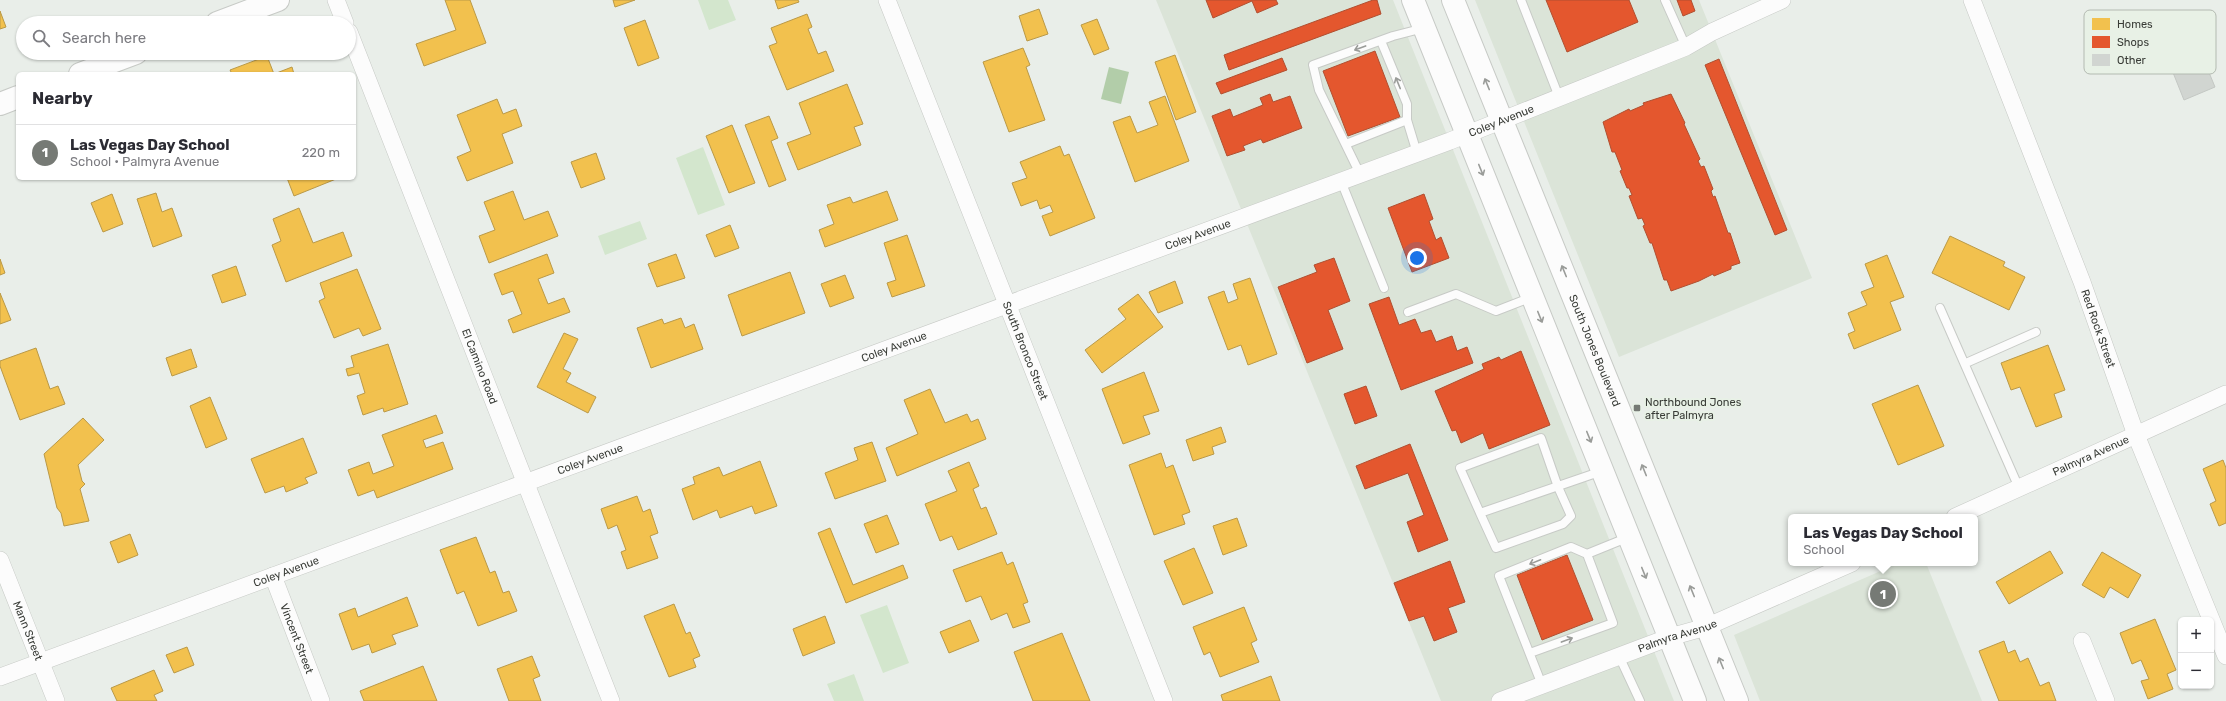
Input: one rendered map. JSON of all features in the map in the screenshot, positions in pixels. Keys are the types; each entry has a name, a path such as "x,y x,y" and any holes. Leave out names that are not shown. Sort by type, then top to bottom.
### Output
{"main road":[{"path":"235,16 278,0"},
{"path":"1413,0 1695,701"},
{"name":"South Jones Boulevard","path":"1453,0 1737,701"},
{"path":"85,72 117,60"},
{"path":"0,104 16,98"}],"street":[{"path":"336,0 342,16"},
{"name":"South Bronco Street","path":"887,0 1006,306 1164,701"},
{"name":"Coley Avenue","path":"0,677 1418,153 1686,47 1712,32 1782,0"},
{"name":"Red Rock Street","path":"1972,0 2082,282 2136,435 2226,656"},
{"name":"El Camino Road","path":"356,50 611,701"},
{"name":"Palmyra Avenue","path":"1963,514 2226,394"},
{"name":"Mann Street","path":"0,560 56,701"},
{"name":"Palmyra Avenue","path":"1500,701 1670,637 1706,627 1845,566"},
{"name":"Vincent Street","path":"273,576 321,701"},
{"path":"2082,641 2106,701"}],"lane":[{"path":"1521,0 1559,97"},
{"path":"1665,0 1686,47"},
{"path":"1360,174 1320,90 1313,65 1381,40 1424,28"},
{"path":"1381,40 1407,104 1407,120 1418,153"},
{"path":"1346,144 1407,120"},
{"path":"1341,181 1384,288"},
{"path":"1408,312 1456,294 1496,311 1532,297"},
{"path":"1940,308 1966,363 2019,488"},
{"path":"1966,363 2036,332"},
{"path":"1541,438 1558,487 1571,516 1563,524 1496,548 1480,513 1460,468 1541,438"},
{"path":"1480,513 1558,487 1602,470"},
{"path":"1587,554 1629,537"},
{"path":"1530,653 1613,622 1587,554 1571,547 1500,576 1542,685"},
{"path":"1619,656 1640,701"}],"shaded area":[{"path":"698,0 728,0 736,20 709,30"},
{"path":"1156,0 1393,0 1674,701 1441,701"},
{"path":"1475,0 1699,0 1812,278 1619,357"},
{"path":"1109,67 1129,72 1121,104 1101,99"},
{"path":"703,147 725,205 698,215 676,158"},
{"path":"640,221 647,239 605,255 598,236"},
{"path":"1892,566 1927,566 1982,701 1760,701 1734,635"},
{"path":"887,605 909,663 883,673 860,615"},
{"path":"854,674 864,701 834,701 827,684"}],"building: Homes":[{"path":"445,0 470,0 486,43 424,66 416,44 456,30"},
{"path":"613,0 635,0 615,7"},
{"path":"775,0 798,0 799,2 778,9"},
{"path":"1039,9 1048,34 1027,41 1019,16"},
{"path":"0,11 6,27 0,29"},
{"path":"807,14 812,27 808,29 818,54 826,51 834,71 787,90 769,46 777,43 771,28"},
{"path":"1097,19 1109,49 1094,55 1081,25"},
{"path":"645,20 659,58 638,66 624,28"},
{"path":"1023,48 1030,65 1026,67 1045,120 1009,132 983,62"},
{"path":"1175,55 1196,112 1176,120 1155,62"},
{"path":"256,60 269,60 273,72 231,72 230,70"},
{"path":"292,67 293,72 279,72"},
{"path":"847,84 863,124 854,127 861,145 798,170 787,143 811,134 799,103"},
{"path":"1165,96 1189,161 1135,182 1113,122 1130,116 1137,133 1158,125 1149,102"},
{"path":"497,99 503,114 516,109 522,126 502,134 513,163 467,181 457,157 471,151 457,115"},
{"path":"769,116 778,138 771,141 786,180 769,187 745,125"},
{"path":"732,125 755,183 729,193 706,136"},
{"path":"1060,146 1064,156 1069,154 1095,218 1050,236 1042,216 1053,212 1050,205 1040,209 1037,200 1021,206 1012,183 1027,178 1020,162"},
{"path":"596,153 605,179 581,188 571,162"},
{"path":"288,180 334,180 294,196"},
{"path":"513,191 524,220 548,211 558,236 489,263 479,236 495,230 484,202"},
{"path":"887,191 898,220 825,247 819,230 834,224 827,205 850,197 853,203"},
{"path":"156,193 162,212 172,208 182,236 153,247 137,199"},
{"path":"112,194 123,224 103,232 91,203"},
{"path":"299,208 313,243 343,232 352,256 286,282 272,245 281,241 273,219"},
{"path":"730,225 739,248 715,257 706,235"},
{"path":"907,235 925,286 892,297 887,283 896,280 884,243"},
{"path":"1950,236 2005,262 2003,266 2025,277 2009,310 1932,273"},
{"path":"547,254 554,273 538,279 548,304 564,298 570,312 513,333 508,320 522,314 513,291 502,295 494,274"},
{"path":"676,254 685,278 657,287 648,264"},
{"path":"1887,255 1904,297 1890,302 1901,330 1854,349 1848,334 1855,331 1848,313 1867,305 1861,292 1874,287 1865,264"},
{"path":"0,259 5,273 0,275"},
{"path":"236,266 246,295 222,303 212,275"},
{"path":"357,269 381,329 363,336 359,328 334,338 319,301 325,298 320,283"},
{"path":"790,272 805,313 742,336 728,295"},
{"path":"845,275 854,298 830,307 821,284"},
{"path":"1250,278 1277,354 1248,365 1241,345 1228,350 1208,297 1224,291 1228,303 1238,299 1233,284"},
{"path":"1175,281 1183,303 1158,313 1149,292"},
{"path":"0,293 11,320 0,324"},
{"path":"1138,294 1163,327 1102,373 1085,350 1126,319 1118,309"},
{"path":"681,318 685,328 694,324 703,349 651,368 637,328 662,319 664,324"},
{"path":"564,333 578,339 563,369 571,373 566,382 596,397 588,413 537,387"},
{"path":"388,344 408,404 384,412 383,408 363,415 357,396 365,393 359,373 348,376 346,369 354,367 351,356"},
{"path":"2048,345 2065,390 2054,394 2062,417 2036,427 2020,387 2011,390 2001,363"},
{"path":"36,348 50,389 58,386 65,404 20,420 0,366 0,361"},
{"path":"191,349 197,367 172,376 166,358"},
{"path":"1144,372 1159,411 1143,416 1150,434 1123,444 1102,389"},
{"path":"1918,385 1944,446 1898,465 1872,404"},
{"path":"930,389 945,423 967,414 971,422 978,419 986,439 897,476 886,448 918,434 904,400"},
{"path":"210,397 227,439 206,448 190,406"},
{"path":"436,415 443,433 423,440 426,448 443,442 453,469 377,498 374,490 358,496 348,470 369,462 373,474 394,466 382,435"},
{"path":"83,418 104,440 78,465 82,481 85,484 80,489 89,521 64,526 61,513 57,508 44,454"},
{"path":"1221,427 1226,442 1212,447 1214,454 1193,461 1186,440"},
{"path":"303,438 317,473 305,478 308,483 286,492 284,486 265,493 251,459"},
{"path":"872,442 886,481 835,499 825,473 858,460 854,448"},
{"path":"1161,453 1166,468 1173,465 1190,512 1182,515 1185,524 1154,535 1129,465"},
{"path":"2223,460 2226,468 2226,523 2219,526 2210,504 2216,501 2203,469"},
{"path":"760,461 777,506 755,514 752,506 720,518 717,510 693,520 682,489 695,484 693,477 719,467 723,476"},
{"path":"969,462 979,486 973,489 981,509 986,507 997,534 958,550 952,536 940,541 925,504 957,491 948,471"},
{"path":"637,496 643,512 650,509 658,533 650,536 658,558 627,569 621,552 626,550 617,525 608,529 601,509"},
{"path":"887,515 899,544 876,553 864,524"},
{"path":"1237,518 1247,546 1223,555 1213,526"},
{"path":"830,528 853,585 903,565 908,578 846,603 818,533"},
{"path":"130,534 138,555 118,563 110,542"},
{"path":"476,537 490,573 495,571 503,593 509,591 517,611 478,626 464,591 457,594 440,550"},
{"path":"1194,548 1213,593 1183,605 1164,561"},
{"path":"2050,551 2063,573 2009,604 1996,582"},
{"path":"1002,552 1007,565 1013,562 1028,602 1023,604 1030,622 1013,628 1007,613 991,620 981,596 966,602 953,570"},
{"path":"2102,552 2141,575 2128,598 2110,587 2104,598 2082,585"},
{"path":"407,597 418,626 392,635 396,644 372,653 369,644 352,650 339,614 355,608 358,617"},
{"path":"674,604 686,634 690,632 700,656 693,659 696,667 669,677 644,616"},
{"path":"1244,607 1257,640 1251,643 1259,662 1220,677 1210,652 1204,655 1193,627"},
{"path":"825,616 835,643 803,656 793,629"},
{"path":"2155,619 2176,670 2167,674 2173,689 2148,699 2141,681 2149,679 2141,660 2132,664 2120,633"},
{"path":"970,620 979,641 949,653 940,632"},
{"path":"1062,633 1090,701 1033,701 1014,652"},
{"path":"2004,641 2008,653 2015,650 2020,662 2028,658 2040,686 2049,682 2056,701 1999,701 1979,651"},
{"path":"187,647 194,665 174,673 166,655"},
{"path":"532,656 540,676 533,679 541,701 509,701 497,669"},
{"path":"423,666 437,701 364,701 360,691"},
{"path":"154,670 163,691 154,695 157,701 117,701 111,688"},
{"path":"1271,676 1280,701 1223,701 1221,695"}],"building: Shops":[{"path":"1206,0 1276,0 1278,4 1257,13 1252,1 1213,18"},
{"path":"1373,0 1377,0 1381,14 1229,70 1224,55"},
{"path":"1546,0 1629,0 1638,22 1567,52"},
{"path":"1677,0 1691,0 1695,11 1683,16"},
{"path":"1375,51 1400,117 1348,136 1323,71"},
{"path":"1282,58 1287,70 1221,94 1216,83"},
{"path":"1719,59 1787,230 1775,235 1705,65"},
{"path":"1270,94 1273,102 1290,96 1302,128 1263,143 1261,139 1243,146 1245,150 1227,156 1212,116 1230,109 1233,117 1263,105 1260,98"},
{"path":"1671,94 1700,159 1698,161 1701,167 1704,166 1713,189 1711,191 1713,197 1715,196 1740,263 1731,266 1731,269 1714,276 1713,274 1699,281 1671,291 1667,280 1664,280 1652,243 1650,243 1643,226 1645,225 1642,218 1638,219 1629,196 1632,195 1629,188 1627,188 1620,171 1622,170 1615,152 1612,152 1603,122 1629,109 1630,111 1644,105 1643,103"},
{"path":"1424,194 1433,219 1429,221 1436,240 1441,237 1449,258 1412,272 1388,208"},
{"path":"1334,258 1350,301 1328,310 1343,349 1307,363 1278,287 1317,272 1314,265"},
{"path":"1389,297 1399,325 1415,319 1421,333 1431,330 1436,342 1452,336 1457,351 1467,347 1473,363 1401,390 1369,304"},
{"path":"1521,351 1550,425 1489,449 1483,433 1461,443 1456,430 1452,431 1435,391 1484,369 1482,364 1499,357 1501,360"},
{"path":"1366,386 1377,416 1355,424 1344,394"},
{"path":"1410,444 1448,540 1418,552 1407,522 1424,515 1408,473 1365,489 1356,466"},
{"path":"1567,555 1593,620 1542,640 1517,575"},
{"path":"1450,561 1465,602 1448,608 1457,632 1434,641 1424,616 1409,621 1394,583"}],"building: Other":[{"path":"2174,74 2210,74 2215,87 2184,100"}],"place":[{"name":"Northbound Jones after Palmyra","path":"1637,408"},
{"name":"Las Vegas Day School","path":"1883,594"}]}
